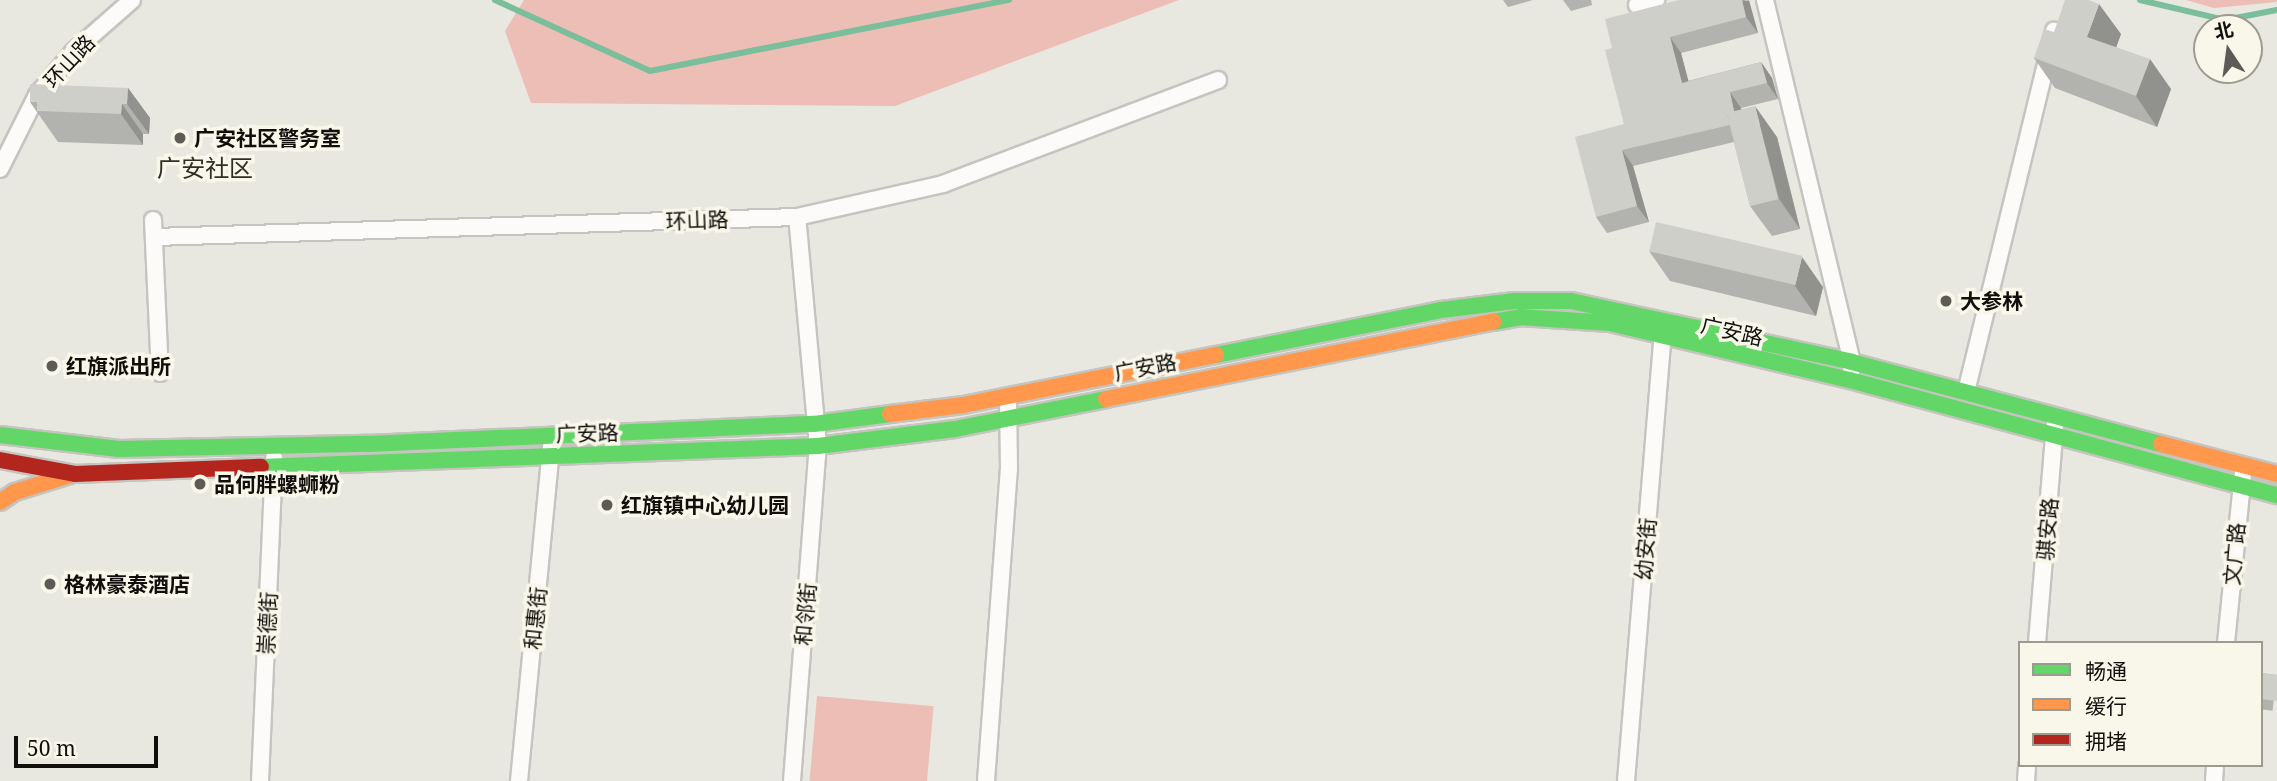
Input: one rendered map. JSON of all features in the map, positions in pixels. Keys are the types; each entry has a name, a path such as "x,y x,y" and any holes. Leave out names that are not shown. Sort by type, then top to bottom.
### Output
{"street":[{"name":"环山路","path":"0,169 37,95 74,51 132,0"},
{"path":"1637,5 1656,0"},
{"path":"1765,0 1853,362 1850,380"},
{"path":"1966,392 2054,32"},
{"name":"环山路","path":"160,373 154,229 797,216 943,184 1218,80"},
{"name":"和邻街","path":"792,781 818,446 797,216"},
{"name":"广安路","path":"0,435 119,449 275,446 814,424 1008,397 1453,308 1571,301 1664,318 1853,362 2277,474"},
{"name":"广安路","path":"0,460 75,474 273,464 818,446 955,429 1520,317 1610,323 1850,380 2054,438 2277,495"},
{"name":"幼安街","path":"1626,781 1664,318"},
{"path":"986,781 1009,417 1008,397"},
{"name":"骐安路","path":"2037,641 2056,415"},
{"name":"和惠街","path":"519,781 551,436"},
{"name":"崇德街","path":"260,781 275,446"},
{"name":"文广路","path":"2226,641 2240,486 2246,465"},
{"path":"0,502 15,492 75,474"}],"shaded area":[{"path":"524,0 1179,0 895,106 531,103 505,31"},
{"path":"2186,0 2277,0 2277,2 2214,8"},
{"path":"817,696 934,706 927,781 810,781"}],"building":[{"path":"1679,0 1742,0 1746,17 1670,37 1682,83 1761,62 1767,83 1730,92 1734,112 1727,114 1730,125 1622,150 1637,206 1596,217 1575,137 1624,124 1605,50 1612,48 1605,19"},
{"path":"2065,0 2089,0 2099,4 2087,37 2150,59 2136,96 2034,58 2044,29 2054,32"},
{"path":"30,84 128,88 127,104 122,104 121,114 37,111 37,102 30,102"},
{"path":"1755,106 1778,199 1750,206 1727,113"},
{"path":"1656,222 1802,256 1795,285 1649,251"},
{"path":"2263,673 2277,675 2277,701 2263,699"}],"waterway":[{"path":"495,0 650,71 1009,0"},
{"path":"2140,0 2225,20 2277,10"}],"traffic: fast":[{"path":"1216,355 1441,310 1514,301 1571,301 1852,362 2161,444"},
{"path":"1493,322 1520,317 1610,323 1850,380 2277,495"},
{"path":"261,467 818,446 955,429 1106,399"},
{"path":"0,435 119,449 368,444 814,424 890,414"}],"traffic: slow":[{"path":"1106,399 1493,322"},
{"path":"890,414 963,405 1216,355"},
{"path":"2161,444 2277,474"},
{"path":"0,502 15,492 70,475"}],"traffic: jam":[{"path":"0,460 75,474 261,467"}],"place":[{"name":"广安社区警务室","path":"180,138"},
{"name":"大参林","path":"1946,301"},
{"name":"红旗派出所","path":"52,366"},
{"name":"品何胖螺蛳粉","path":"200,484"},
{"name":"红旗镇中心幼儿园","path":"607,505"},
{"name":"格林豪泰酒店","path":"50,584"}],"district":[{"name":"广安社区","path":"205,168"}]}
